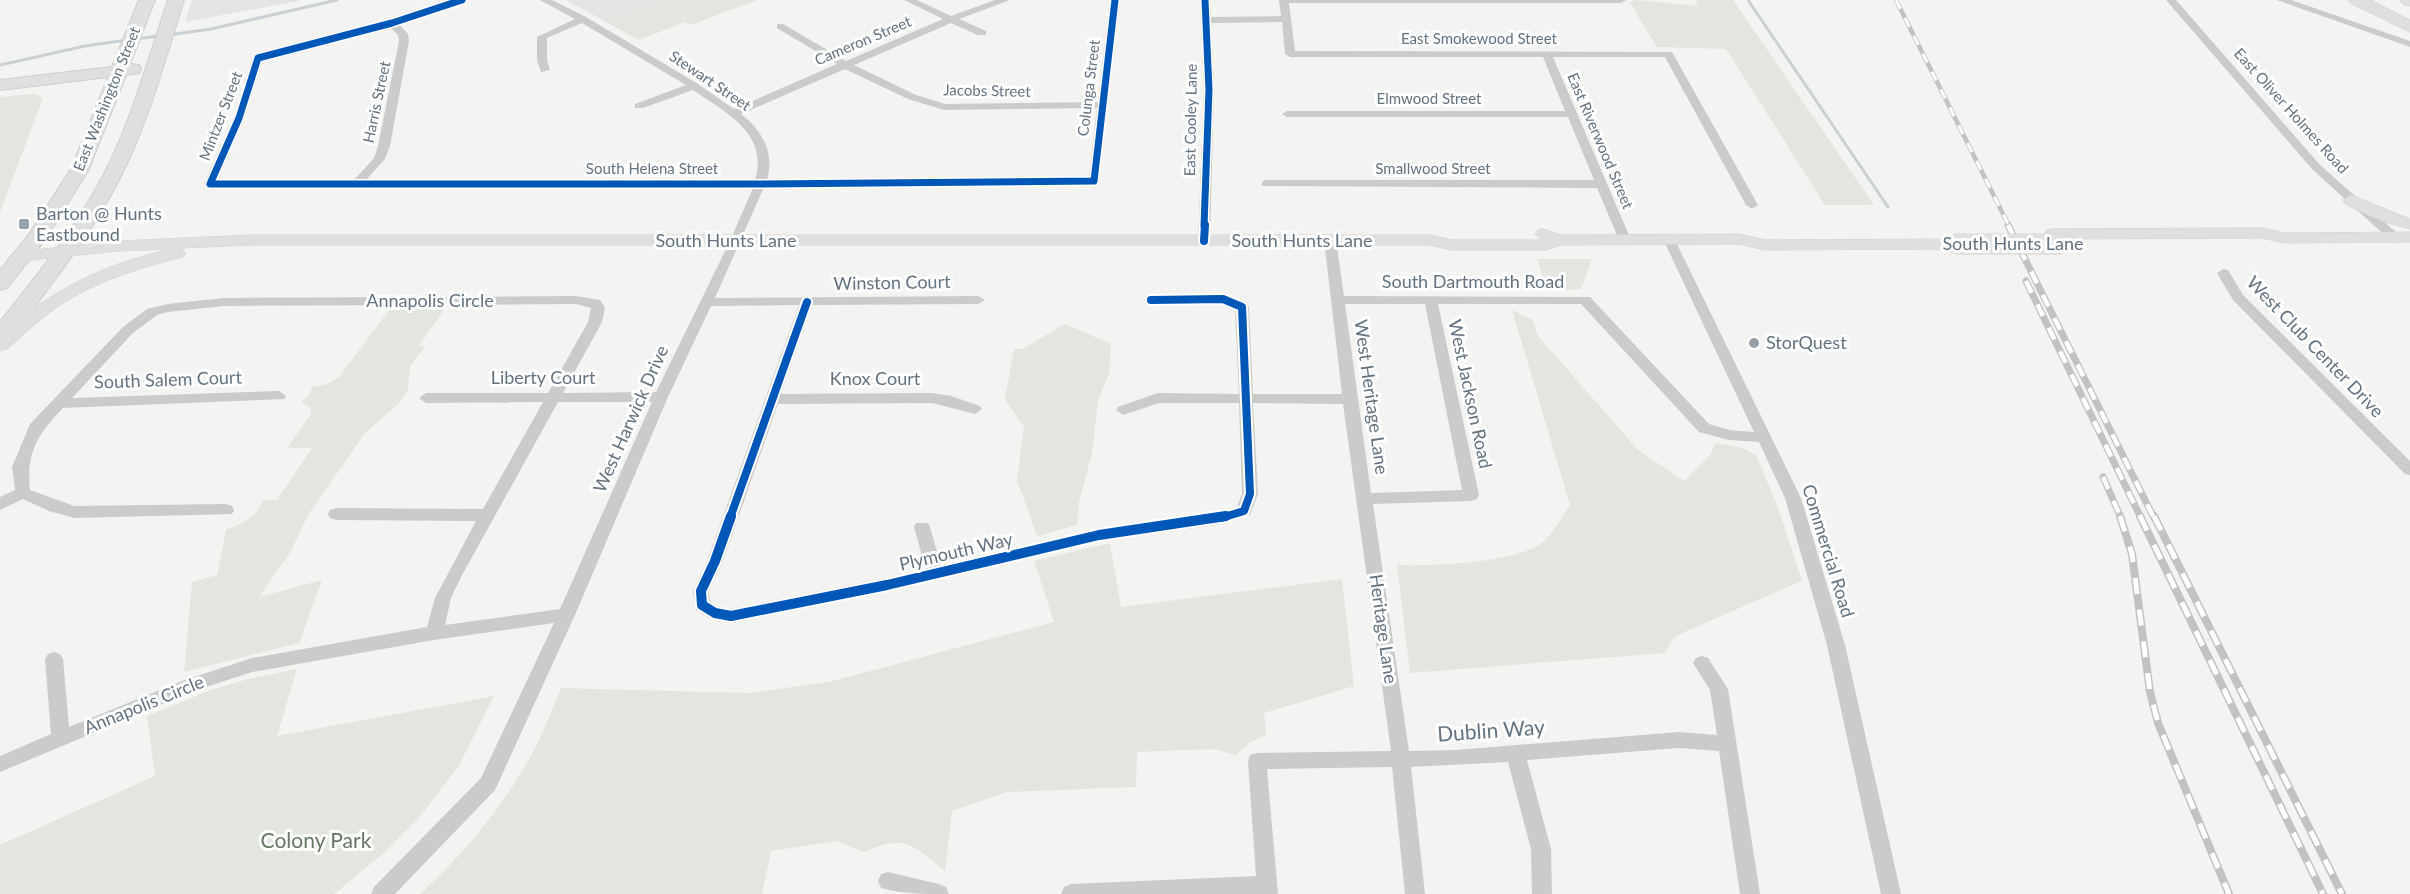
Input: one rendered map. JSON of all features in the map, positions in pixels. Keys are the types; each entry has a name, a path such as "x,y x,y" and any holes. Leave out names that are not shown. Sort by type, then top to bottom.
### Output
{"highway":[{"path":"2358,0 2410,27"}],"main road":[{"name":"East Washington Street","path":"0,284 22,256 80,169 147,0"},
{"name":"East Washington Street","path":"0,337 68,250 113,175 157,66 176,0"},
{"path":"0,85 157,66"},
{"path":"2352,200 2387,217 2410,224"},
{"name":"South Hunts Lane","path":"22,256 68,250 251,240 1430,240 1452,245 1546,245 1557,240 1739,239 1765,245 1953,239 2275,244 2286,238 2402,237"},
{"path":"0,345 35,314 67,293 96,278 159,257 251,240"}],"street":[{"path":"392,23 462,0"},
{"name":"Stewart Street","path":"545,0 694,86 746,123 762,148 765,167 736,241"},
{"path":"909,0 982,33"},
{"name":"Cameron Street","path":"733,113 951,19 1005,0"},
{"name":"Colunga Street","path":"1094,181 1101,105 1115,0"},
{"name":"East Cooley Lane","path":"1204,241 1209,90 1205,0"},
{"path":"1205,20 1286,20 1284,0 1621,0"},
{"name":"East Oliver Holmes Road","path":"2171,0 2316,167 2352,200 2402,237"},
{"path":"2282,0 2410,44"},
{"path":"545,70 542,60 542,37 583,20"},
{"name":"East Smokewood Street","path":"1286,20 1290,54 1668,54 1752,205"},
{"name":"Mintzer Street","path":"210,184 239,118 258,57 392,23"},
{"name":"Harris Street","path":"357,184 379,159 384,146 404,41 403,34 392,23"},
{"name":"Jacobs Street","path":"780,26 846,65 912,97 944,107 1101,105"},
{"name":"East Riverwood Street","path":"1547,54 1625,240"},
{"path":"639,106 694,86"},
{"name":"Elmwood Street","path":"1287,114 1572,114"},
{"name":"South Helena Street","path":"210,184 760,184 1094,181"},
{"name":"Smallwood Street","path":"1266,184 1601,184"},
{"name":"Commercial Road","path":"1668,239 1793,498 1833,633 1891,894"},
{"path":"1330,240 1338,300"},
{"name":"West Harwick Drive","path":"381,894 488,784 566,615 660,397 736,241"},
{"name":"West Club Center Drive","path":"2223,273 2238,297 2410,470"},
{"name":"Plymouth Way","path":"807,302 715,561 701,591 702,605 715,613 731,616 934,574 1099,535 1217,519 1244,510 1251,494 1242,307 1223,299 1151,300"},
{"name":"Annapolis Circle","path":"23,493 21,467 35,428 128,330 152,312 224,302 589,300 596,303 598,308 595,322 443,598 434,633"},
{"name":"Winston Court","path":"706,302 978,300"},
{"name":"South Dartmouth Road","path":"1338,300 1585,300 1704,428 1722,434 1766,438"},
{"name":"West Heritage Lane","path":"1338,300 1365,499"},
{"name":"West Jackson Road","path":"1365,499 1471,495 1431,301"},
{"name":"South Salem Court","path":"58,403 279,396"},
{"name":"Liberty Court","path":"426,398 660,397"},
{"name":"Knox Court","path":"774,399 932,398 951,400 975,409"},
{"path":"1123,410 1158,398 1350,399"},
{"path":"0,504 23,493 55,507 74,512 226,510"},
{"name":"Heritage Lane","path":"1365,499 1401,758 1415,894"},
{"path":"336,514 487,515"},
{"path":"922,527 934,574"},
{"name":"Annapolis Circle","path":"0,764 188,686 252,665 434,633 566,615"},
{"path":"54,659 61,738"},
{"path":"1702,663 1719,689 1750,894"},
{"name":"Dublin Way","path":"1268,890 1257,761 1456,758 1679,740 1728,744"},
{"path":"1515,752 1541,849 1542,894"},
{"path":"888,880 939,894"},
{"path":"1071,894 1268,890"}],"shaded area":[{"path":"192,0 303,0 185,22"},
{"path":"566,0 669,0 606,22"}],"green space":[{"path":"669,0 757,0 691,25 685,22 639,40 606,22"},
{"path":"1635,0 1698,6 1695,0 1733,0 1874,205 1825,205 1726,49 1657,47 1630,3"},
{"path":"36,94 43,98 0,212 0,97"},
{"path":"1537,259 1592,259 1581,289 1547,290"},
{"path":"445,308 419,346 425,347 410,366 408,390 400,402 365,433 308,515 291,551 259,597 322,580 299,643 184,672 192,582 217,575 226,530 253,515 263,500 277,500 312,448 287,448 311,414 311,408 301,402 310,394 312,387 327,384 339,377 390,309"},
{"path":"1512,310 1533,320 1538,336 1638,450 1684,481 1711,454 1715,443 1743,448 1756,455 1777,505 1802,581 1682,633 1672,640 1665,653 1410,673 1397,565 1490,560 1526,551 1539,545 1548,537 1570,505"},
{"path":"1065,324 1111,344 1109,374 1098,400 1092,453 1079,502 1077,525 1037,536 1017,480 1024,427 1005,399 1014,349 1022,349"},
{"path":"1110,543 1121,607 1342,579 1354,686 1264,713 1266,735 1250,742 1236,755 1213,749 1137,752 1136,787 1007,792 952,811 945,871 924,854 908,845 890,843 864,852 836,841 771,851 762,894 420,894 454,861 500,805 537,744 561,688 750,693 829,682 1054,622 1034,561"},
{"name":"Colony Park","path":"297,669 277,736 494,696 459,765 422,814 384,853 334,894 0,894 0,845 155,776 147,716 208,691 248,679"}],"waterway":[{"path":"168,35 211,29 337,0"},
{"path":"1748,0 1888,207"},
{"path":"135,39 159,36"},
{"path":"0,65 85,46 127,40"}],"railway":[{"path":"1896,0 2009,226"},
{"path":"2008,225 2154,518"},
{"path":"2026,281 2141,518"},
{"path":"2103,477 2121,518"},
{"path":"2120,516 2132,554 2150,692 2158,723 2229,894"},
{"path":"2140,516 2323,894"},
{"path":"2154,516 2342,894"}],"cycle path":[{"path":"462,0 392,23 258,58 239,118 210,184 760,184 1094,181 1115,0"},
{"path":"1204,241 1209,90 1205,0"},
{"path":"807,302 715,561 701,591 702,605 715,613 731,616 887,585 1099,535 1217,519 1244,511 1250,494 1242,307 1223,299 1151,300"}],"place":[{"name":"Barton @ Hunts Eastbound","path":"24,224"},
{"name":"StorQuest","path":"1754,343"}]}
